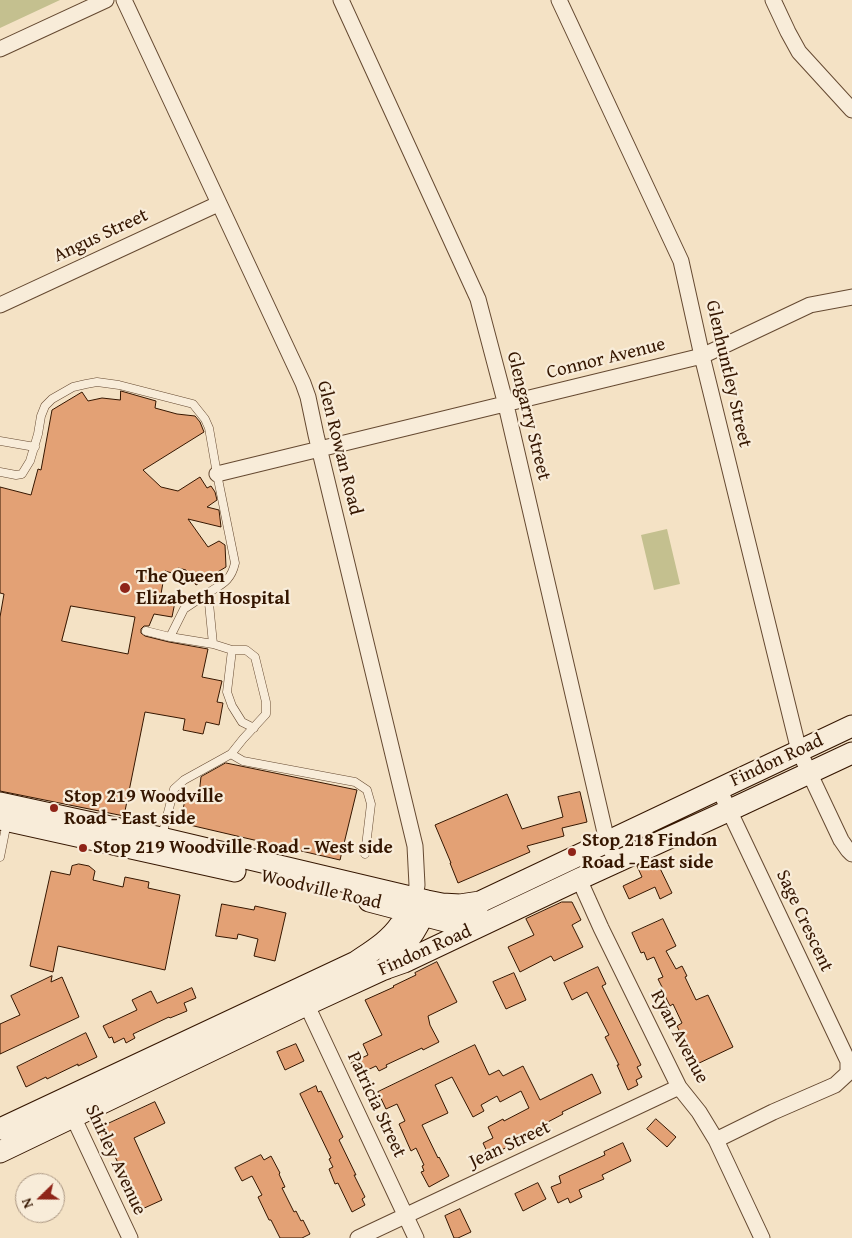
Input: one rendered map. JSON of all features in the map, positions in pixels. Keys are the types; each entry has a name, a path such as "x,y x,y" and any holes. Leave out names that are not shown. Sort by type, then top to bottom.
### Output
{"main road":[{"name":"Findon Road","path":"0,1152 73,1117 302,997 376,948 418,906 460,905 480,902 852,726"},
{"name":"Findon Road","path":"0,1129 64,1098 302,997 404,962 616,861 852,753"},
{"name":"Woodville Road","path":"2,814 159,846 418,906 449,922 496,919"},
{"name":"Woodville Road","path":"159,846 297,884 379,904 418,906"},
{"path":"376,948 383,921 379,904"},
{"path":"384,969 414,933 418,906"}],"street":[{"path":"0,49 106,0"},
{"name":"Glen Rowan Road","path":"124,0 308,397 415,846 422,858 426,881 418,906"},
{"name":"Glengarry Street","path":"341,0 478,299 506,405 607,841 616,861"},
{"name":"Glenhuntley Street","path":"559,0 681,261 702,356 799,751 841,840 852,854"},
{"path":"773,0 799,52 852,110"},
{"name":"Angus Street","path":"0,305 218,204"},
{"name":"Connor Avenue","path":"217,474 702,356 810,305 852,297"},
{"name":"Sage Crescent","path":"716,1140 773,1112 835,1085 848,1073 848,1062 843,1050 719,789"},
{"name":"Ryan Avenue","path":"579,879 679,1087 699,1112 716,1140 762,1238"},
{"name":"Patricia Street","path":"302,997 416,1238"},
{"name":"Jean Street","path":"358,1238 679,1087"},
{"name":"Shirley Avenue","path":"64,1098 130,1238"}],"lane":[{"path":"0,472 22,474 30,461 35,447 41,416 45,406 52,399 74,387 97,382 119,385 192,404 205,419 209,428 235,563 233,573 226,581 184,609 170,637"},
{"path":"0,440 35,447"},
{"path":"208,594 213,644"},
{"path":"146,631 213,644 232,650 246,650 255,657 266,702 266,714 231,754 184,780 174,789 159,846"},
{"path":"232,650 227,692 232,706 242,722 254,728"},
{"path":"231,754 243,761 355,782 367,790 371,804 365,854"},
{"path":"0,857 2,814"}],"shaded area":[{"path":"0,0 60,0 0,28"},
{"path":"667,529 680,584 654,590 641,535"}],"building":[{"path":"121,391 156,401 155,408 177,414 195,416 200,422 204,432 143,470 161,487 178,491 200,477 207,488 211,486 217,500 207,507 219,510 221,527 188,519 208,547 219,541 225,545 226,567 196,585 186,570 178,568 172,573 165,571 161,594 176,597 172,617 154,614 149,626 144,626 141,629 141,633 145,636 208,649 202,677 222,681 217,702 223,703 219,725 206,722 203,734 183,730 185,719 145,712 124,816 0,791 0,617 4,594 0,593 0,487 31,495 38,469 41,470 52,410 82,392 88,401 102,398 120,400","holes":["71,606 135,617 128,654 62,641"]},
{"path":"226,763 357,790 340,860 181,823 186,792 199,794 201,777"},
{"path":"580,792 587,822 562,828 564,836 527,846 530,852 458,883 435,825 507,794 522,829 563,817 558,797"},
{"path":"655,858 672,893 660,899 655,887 629,899 623,886 642,877 637,866"},
{"path":"79,864 89,866 95,871 93,880 123,887 125,877 149,882 148,888 180,895 165,970 58,946 53,972 30,966 51,871 70,875 72,866"},
{"path":"562,902 572,902 581,920 572,925 583,947 554,961 551,956 520,972 508,947 534,935 526,919"},
{"path":"222,904 254,910 255,906 286,913 275,961 254,956 258,939 238,934 237,939 216,936"},
{"path":"663,919 676,946 666,951 676,969 682,966 696,1000 708,995 733,1047 695,1065 677,1026 682,1023 673,1004 670,1006 662,990 658,979 663,977 654,957 647,960 644,952 641,953 632,933"},
{"path":"437,962 457,1002 428,1016 430,1025 439,1042 386,1065 387,1067 379,1071 376,1066 357,1075 351,1063 368,1055 363,1044 382,1035 365,1000 394,987 416,975 415,973"},
{"path":"598,967 606,984 602,986 641,1065 637,1067 642,1077 636,1080 638,1085 628,1090 617,1065 619,1065 605,1037 609,1035 587,992 572,1000 564,983"},
{"path":"514,973 526,1000 506,1009 493,982"},
{"path":"52,976 51,982 62,977 79,1017 0,1054 0,1024 20,1015 11,996"},
{"path":"192,988 196,998 184,1003 187,1011 169,1017 133,1034 135,1038 126,1043 124,1038 114,1043 112,1037 109,1038 103,1026 137,1010 132,1000 151,991 157,1003"},
{"path":"86,1033 97,1057 26,1087 17,1067"},
{"path":"296,1044 304,1061 285,1070 277,1052"},
{"path":"475,1045 489,1075 499,1070 503,1076 523,1066 540,1100 592,1074 601,1093 562,1112 563,1114 546,1123 548,1127 489,1156 483,1143 493,1138 488,1127 529,1108 521,1091 500,1102 497,1096 481,1105 484,1111 473,1117 452,1077 435,1085 448,1113 422,1125 449,1176 429,1187 421,1172 424,1171 422,1166 424,1165 416,1148 411,1151 399,1124 405,1121 397,1104 386,1109 378,1092"},
{"path":"316,1086 318,1092 321,1091 343,1137 339,1140 365,1197 362,1199 365,1205 352,1212 338,1183 335,1184 329,1169 333,1167 329,1159 331,1158 300,1094"},
{"path":"155,1102 165,1123 134,1138 162,1200 140,1210 111,1148 107,1150 97,1129"},
{"path":"656,1119 676,1137 667,1147 647,1129"},
{"path":"623,1143 631,1161 602,1175 604,1179 579,1190 582,1197 570,1203 568,1198 558,1203 551,1187 561,1183 559,1176 605,1155 604,1152"},
{"path":"261,1155 264,1160 271,1156 285,1187 282,1188 294,1212 296,1211 301,1221 303,1220 310,1234 302,1238 280,1238 258,1197 262,1195 252,1176 242,1181 235,1168"},
{"path":"538,1183 546,1199 523,1211 515,1194"},
{"path":"460,1209 471,1232 454,1238 445,1216"}],"place":[{"name":"The Queen Elizabeth Hospital","path":"125,588"},
{"name":"Stop 219 Woodville Road - East side","path":"54,808"},
{"name":"Stop 219 Woodville Road - West side","path":"83,848"},
{"name":"Stop 218 Findon Road - East side","path":"572,852"}]}
